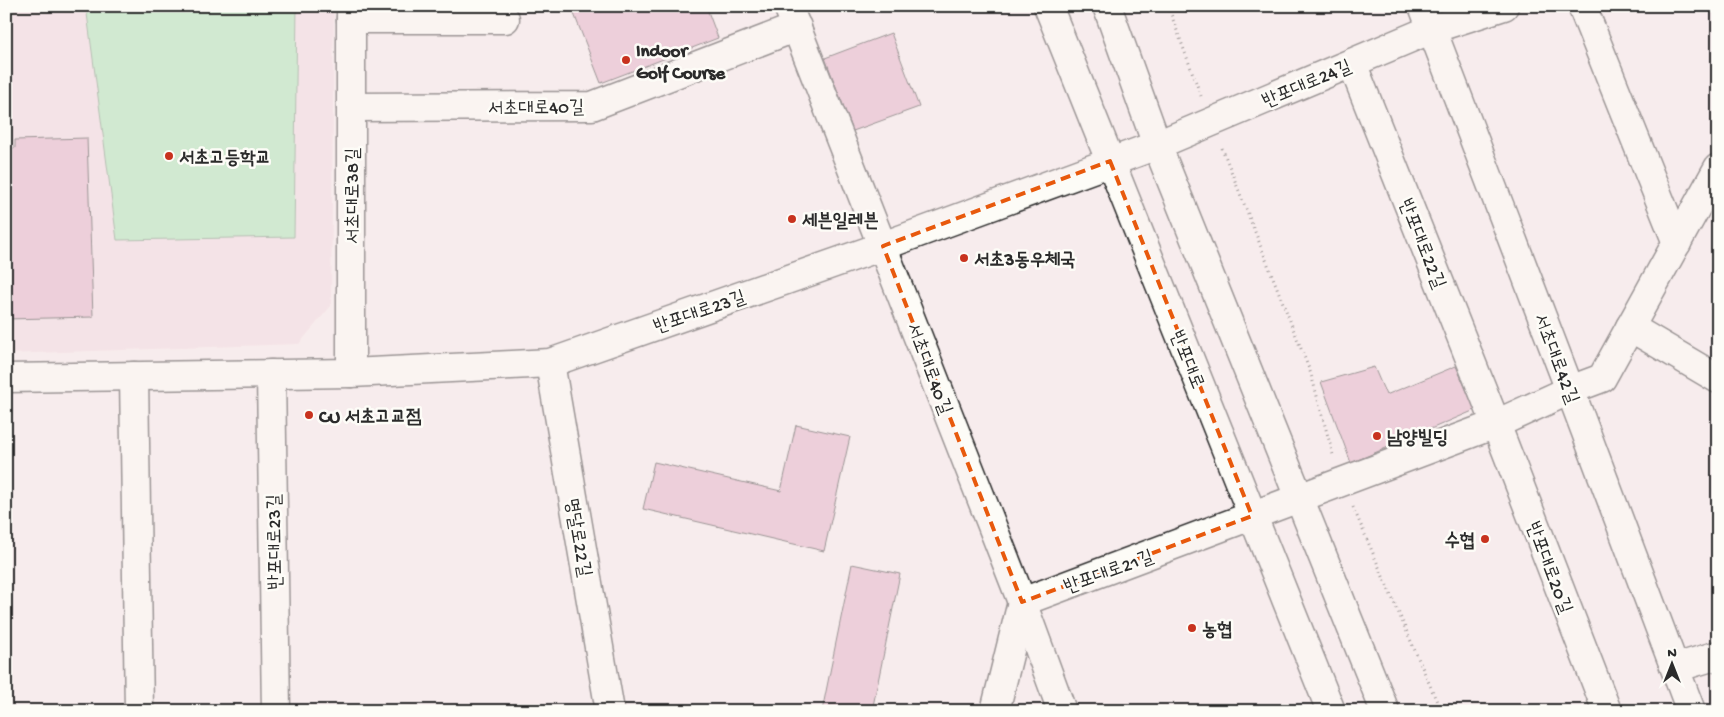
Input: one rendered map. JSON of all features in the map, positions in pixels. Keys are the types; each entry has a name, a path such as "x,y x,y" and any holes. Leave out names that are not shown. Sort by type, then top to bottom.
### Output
{"street":[{"name":"반포대로","path":"1048,6 1331,711"},
{"path":"1107,6 1157,145 1298,500 1385,711"},
{"name":"반포대로24길","path":"1110,161 1157,145 1352,63 1427,18 1504,6"},
{"path":"1582,6 1677,243"},
{"name":"서초대로38길","path":"350,373 350,12 505,19"},
{"name":"서초대로40길","path":"350,107 592,106 792,17 1022,602 1062,711"},
{"name":"서초대로42길","path":"1427,18 1691,711"},
{"name":"반포대로22길","path":"1352,63 1496,424"},
{"name":"반포대로23길","path":"6,378 350,373 550,362 883,246 1110,161"},
{"path":"1298,500 1496,424 1570,390 1602,378 1717,172"},
{"path":"1630,327 1718,379"},
{"name":"명달로22길","path":"550,362 610,711"},
{"name":"반포대로23길","path":"270,374 276,711"},
{"path":"134,376 139,711"},
{"name":"반포대로20길","path":"1496,424 1607,711"},
{"name":"반포대로21길","path":"1022,602 1298,500"},
{"path":"995,711 1022,602"},
{"path":"1675,668 1718,655"}],"path":[{"path":"1168,6 1211,122 1311,374 1342,483 1441,711"}],"highlighted area":[{"path":"1110,161 1252,516 1022,602 883,246"}],"shaded area":[{"name":"서초고등학교","path":"6,6 334,6 331,306 299,344 6,354"}],"green space":[{"path":"86,6 297,6 294,237 117,240"}],"building":[{"name":"Indoor Golf Course","path":"571,6 706,6 718,38 601,83"},
{"path":"891,33 919,107 853,131 825,58"},
{"path":"87,138 93,317 6,319 6,148 15,148 15,140"},
{"name":"남양빌딩","path":"1456,366 1475,410 1351,463 1321,382 1374,367 1386,395"},
{"path":"796,425 850,437 824,551 643,509 654,462 781,491"},
{"path":"852,564 900,574 872,711 822,711"}],"place":[{"name":"Indoor Golf Course","path":"626,60"},
{"name":"서초고등학교","path":"169,156"},
{"name":"세븐일레븐","path":"792,219"},
{"name":"서초3동우체국","path":"964,258"},
{"name":"CU 서초고교점","path":"309,415"},
{"name":"남양빌딩","path":"1377,436"},
{"name":"수협","path":"1485,539"},
{"name":"농협","path":"1192,628"}]}
